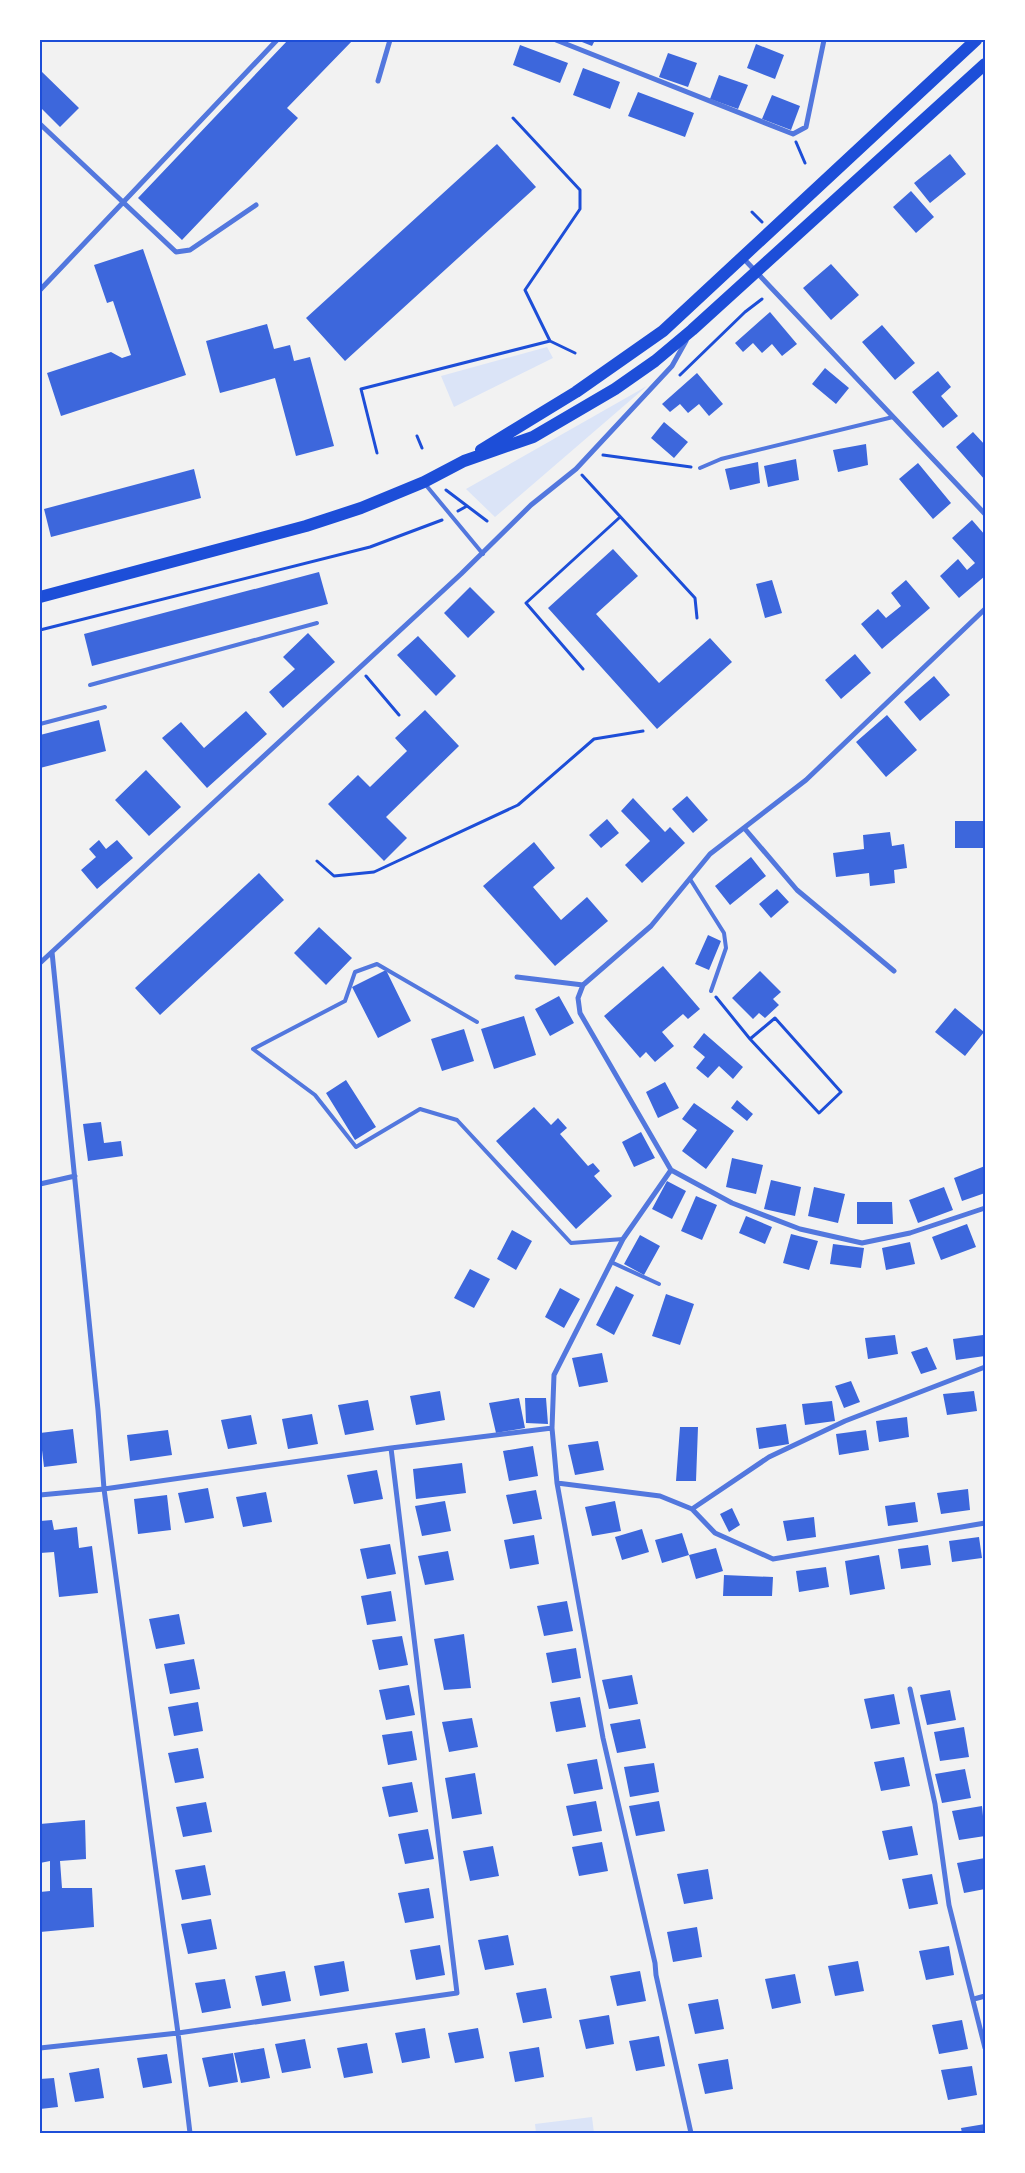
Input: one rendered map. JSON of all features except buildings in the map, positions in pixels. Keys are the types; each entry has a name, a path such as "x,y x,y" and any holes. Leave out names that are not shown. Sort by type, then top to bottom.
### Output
{"main road":[{"path":"40,597 306,526 361,508 424,482 464,461 576,392 663,331 976,40"},
{"path":"464,461 533,437 575,414 655,361 692,330 985,64"}],"street":[{"path":"40,290 122,201 277,40"},
{"path":"378,81 390,40"},
{"path":"556,40 793,134 806,127 824,40"},
{"path":"40,124 176,252 190,250 256,205"},
{"path":"742,258 985,514"},
{"path":"40,964 482,554 531,505 576,469 672,366 692,330"},
{"path":"985,609 806,780 745,829 710,854 651,926 583,985 578,998 580,1013 672,1170 732,1203 800,1229 862,1243 910,1233 985,1208"},
{"path":"745,829 797,890 894,971"},
{"path":"52,952 76,1176 104,1489 190,2133"},
{"path":"517,977 583,985"},
{"path":"672,1170 623,1239 554,1375 552,1428 557,1483 603,1738 656,1963 656,1975 691,2133"},
{"path":"40,1184 76,1176"},
{"path":"692,1509 769,1457 845,1421 985,1367"},
{"path":"40,1495 104,1489 391,1448 552,1428"},
{"path":"40,2048 178,2033 457,1993 391,1448"},
{"path":"557,1483 660,1496 692,1509 715,1533 773,1559 985,1523"},
{"path":"910,1689 935,1804 949,1905 985,2048"},
{"path":"974,1999 985,1996"}],"lane":[{"path":"700,468 722,459 893,417"},
{"path":"424,482 482,554"},
{"path":"90,685 317,623"},
{"path":"40,724 105,707"},
{"path":"690,879 724,933 726,948 711,991"},
{"path":"477,1022 376,964 355,972 345,1001 254,1049 315,1095 356,1147 420,1109 457,1120 571,1243 623,1239"},
{"path":"611,1262 659,1284"}],"path":[{"path":"513,118 580,190 580,209 525,290 550,341 575,353"},
{"path":"793,134 805,163"},
{"path":"752,212 762,222"},
{"path":"745,312 762,299"},
{"path":"377,453 361,389 550,341"},
{"path":"416,436 422,448"},
{"path":"600,454 700,468"},
{"path":"576,469 695,598 697,618"},
{"path":"446,490 487,521"},
{"path":"40,630 370,546 421,529 467,506"},
{"path":"583,670 526,603 620,518"},
{"path":"358,668 400,715"},
{"path":"317,862 334,876 374,872 518,805 594,739 643,731"},
{"path":"711,991 750,1039 819,1113 841,1092 774,1018 750,1039"}],"shaded area":[{"path":"547,347 553,358 454,407 441,376"},
{"path":"647,386 495,517 466,489"},
{"path":"592,2117 594,2133 536,2133 535,2124"}]}
